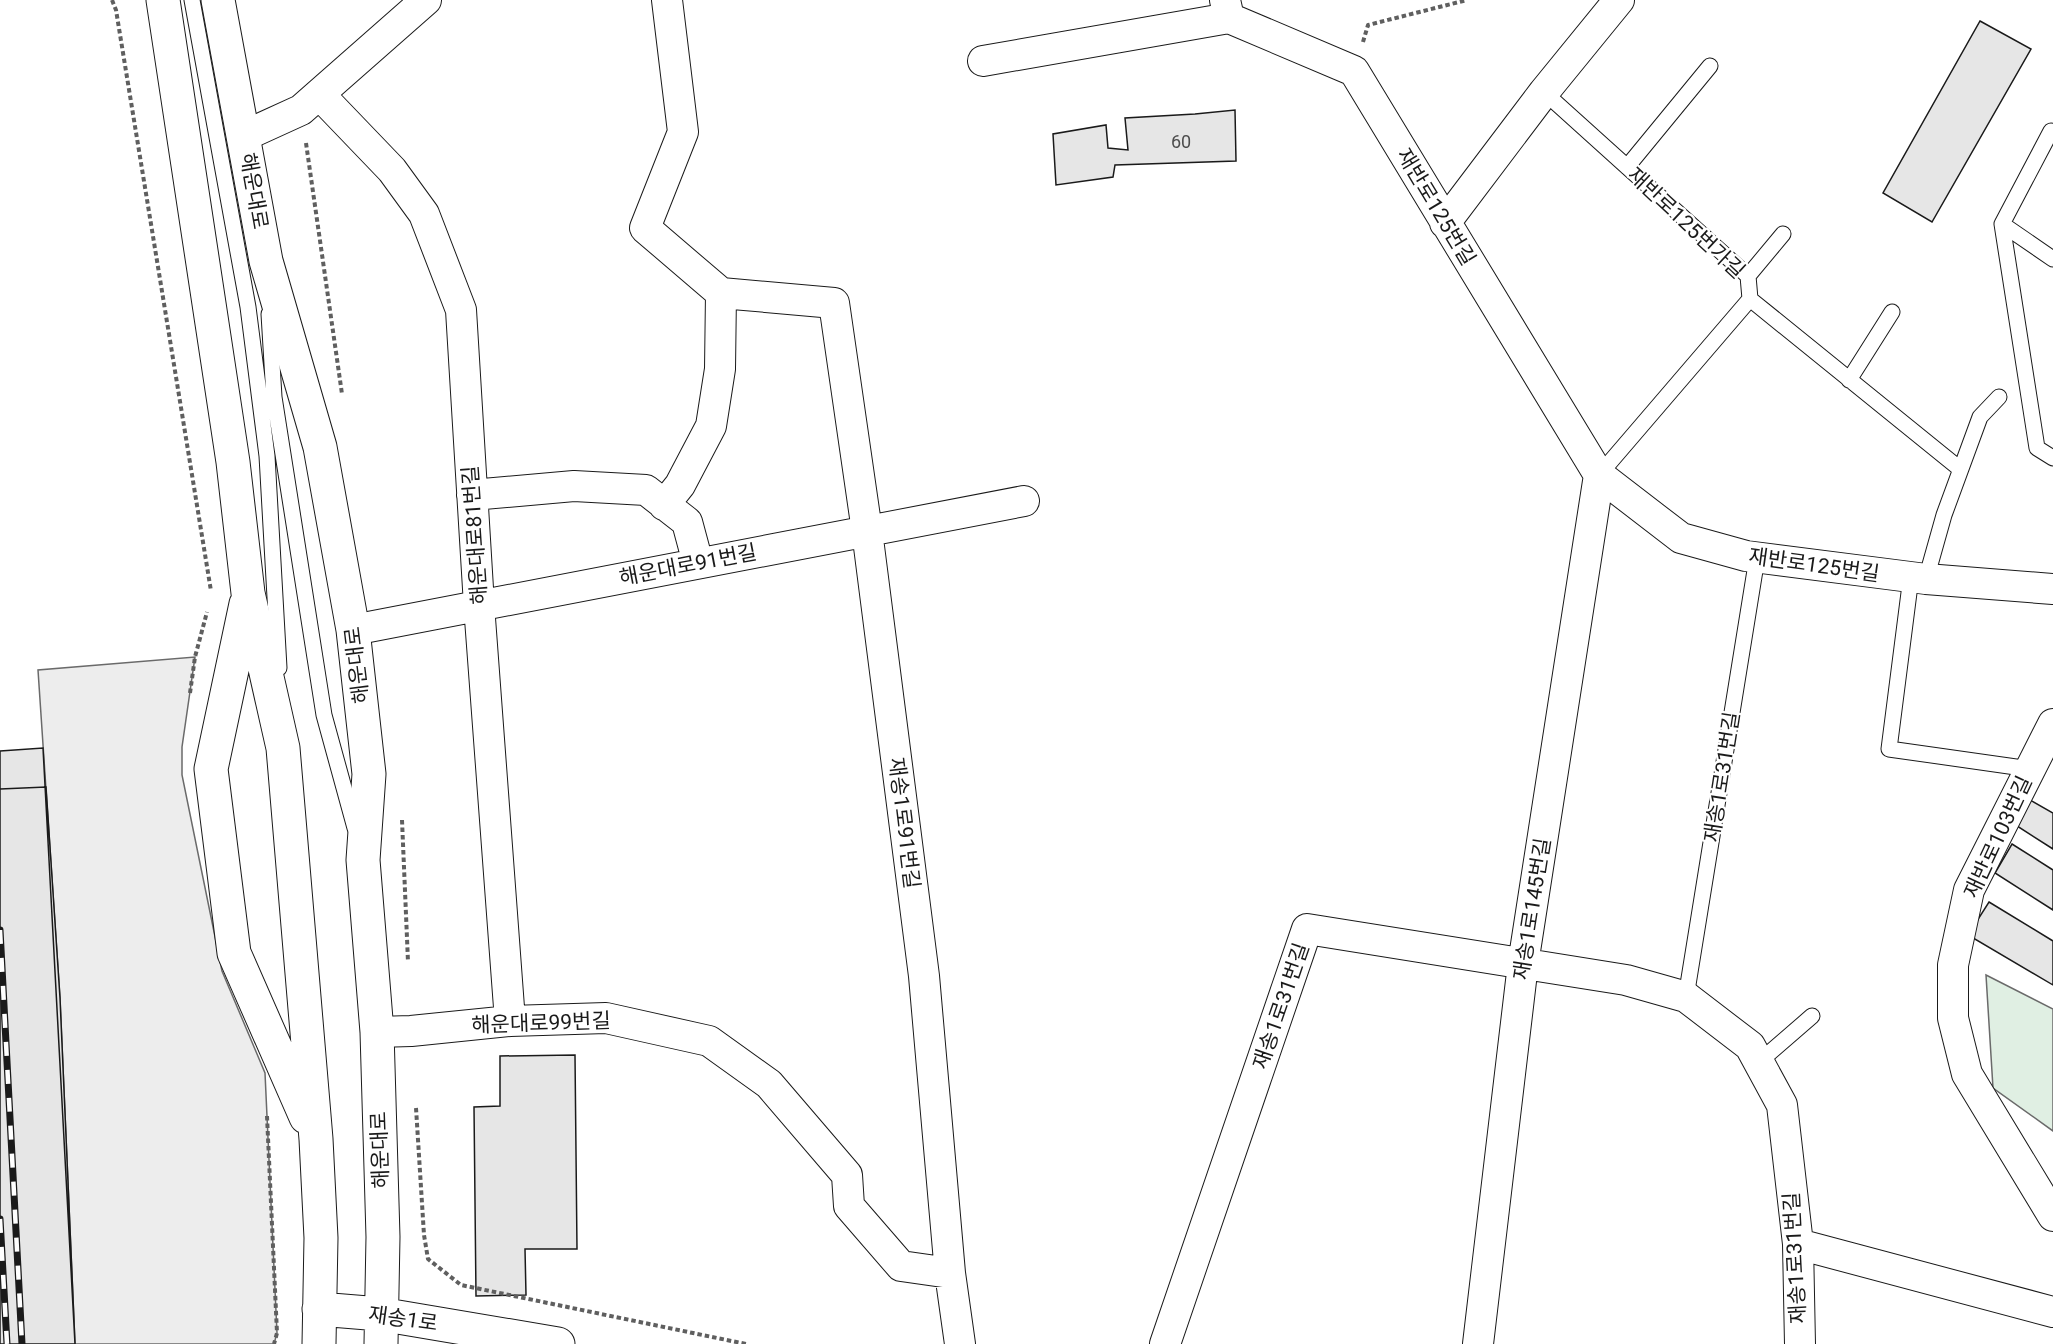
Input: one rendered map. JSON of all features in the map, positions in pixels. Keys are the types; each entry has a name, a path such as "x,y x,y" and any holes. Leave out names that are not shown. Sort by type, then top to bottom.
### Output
{"main road":[{"path":"163,0 233,462 249,593 283,747 316,1139 321,1238 319,1344"},
{"name":"해운대로","path":"218,0 266,261 320,447 353,630 369,774 363,860 377,1032 383,1237 380,1329"},
{"path":"249,593 211,769 234,953 316,1139"},
{"name":"재송1로","path":"320,1309 380,1329 558,1344"}],"street":[{"path":"244,136 301,110 426,0"},
{"path":"664,504 680,485 711,426 720,369 721,293 645,228 683,132 667,0"},
{"path":"1446,223 1544,92 1619,0"},
{"path":"983,62 1227,9 1354,71"},
{"name":"재반로125번길","path":"1354,71 1599,475 1681,538 1757,558 1918,578 2053,590"},
{"name":"해운대로81번길","path":"320,95 392,170 424,214 461,310 479,605 510,1021"},
{"name":"재송1로91번길","path":"721,293 834,303 867,531 924,976 950,1273 960,1344"},
{"name":"재송1로145번길","path":"1478,1344 1522,964 1599,475"},
{"path":"472,495 574,486 646,490 687,522 698,563"},
{"name":"해운대로91번길","path":"353,630 1024,501"},
{"name":"재반로103번길","path":"2053,724 1970,890 1953,965 1953,1018 1967,1074 2053,1216"},
{"name":"재송1로31번길","path":"1166,1344 1307,929 1626,980 1686,997 1750,1046 1782,1105 1798,1245 1800,1344"},
{"name":"해운대로99번길","path":"377,1032 411,1031 510,1021 606,1018 709,1041 769,1084 847,1175 849,1206 902,1266 950,1273"},
{"path":"1798,1245 2053,1312"}],"lane":[{"path":"192,0 248,307 267,456 283,747"},
{"path":"1627,167 1710,66"},
{"name":"재반로125번가길","path":"1544,92 1748,276 1750,299 1960,469"},
{"path":"2053,132 2051,131 2002,224 2037,448 2053,458"},
{"path":"2002,224 2053,259"},
{"path":"1748,276 1783,234"},
{"path":"266,261 274,397 324,715 363,860"},
{"path":"1599,475 1750,299"},
{"path":"1849,380 1892,312"},
{"path":"1999,397 1980,417 1918,578 1890,749 2030,769"},
{"name":"재송1로31번길","path":"1686,997 1757,558"},
{"path":"1759,1062 1812,1016"}],"path":[{"path":"1354,71 1368,26 1467,0"},
{"path":"460,1286 746,1344"}],"green space":[{"path":"1986,975 2053,1009 2053,1131 1993,1088"}],"shaded area":[{"path":"195,657 182,747 182,775 222,971 265,1073 277,1333 274,1344 75,1344 60,998 38,670"}],"building":[{"path":"1980,21 2031,49 1932,222 1883,193"},
{"path":"1235,110 1236,161 1115,165 1113,177 1056,185 1053,134 1106,125 1108,148 1128,150 1125,118"},
{"path":"43,748 75,1344 0,1344 0,751"},
{"path":"46,787 60,998 75,1344 0,1344 0,789"},
{"path":"2030,800 2053,813 2053,849 2017,826"},
{"path":"2012,844 2053,870 2053,910 1995,873"},
{"path":"1989,902 2053,941 2053,985 1968,935"},
{"path":"575,1055 577,1249 525,1249 526,1295 476,1296 474,1107 500,1106 500,1056"}],"railway":[{"path":"0,930 22,1344"},
{"path":"0,1219 7,1344"}]}
